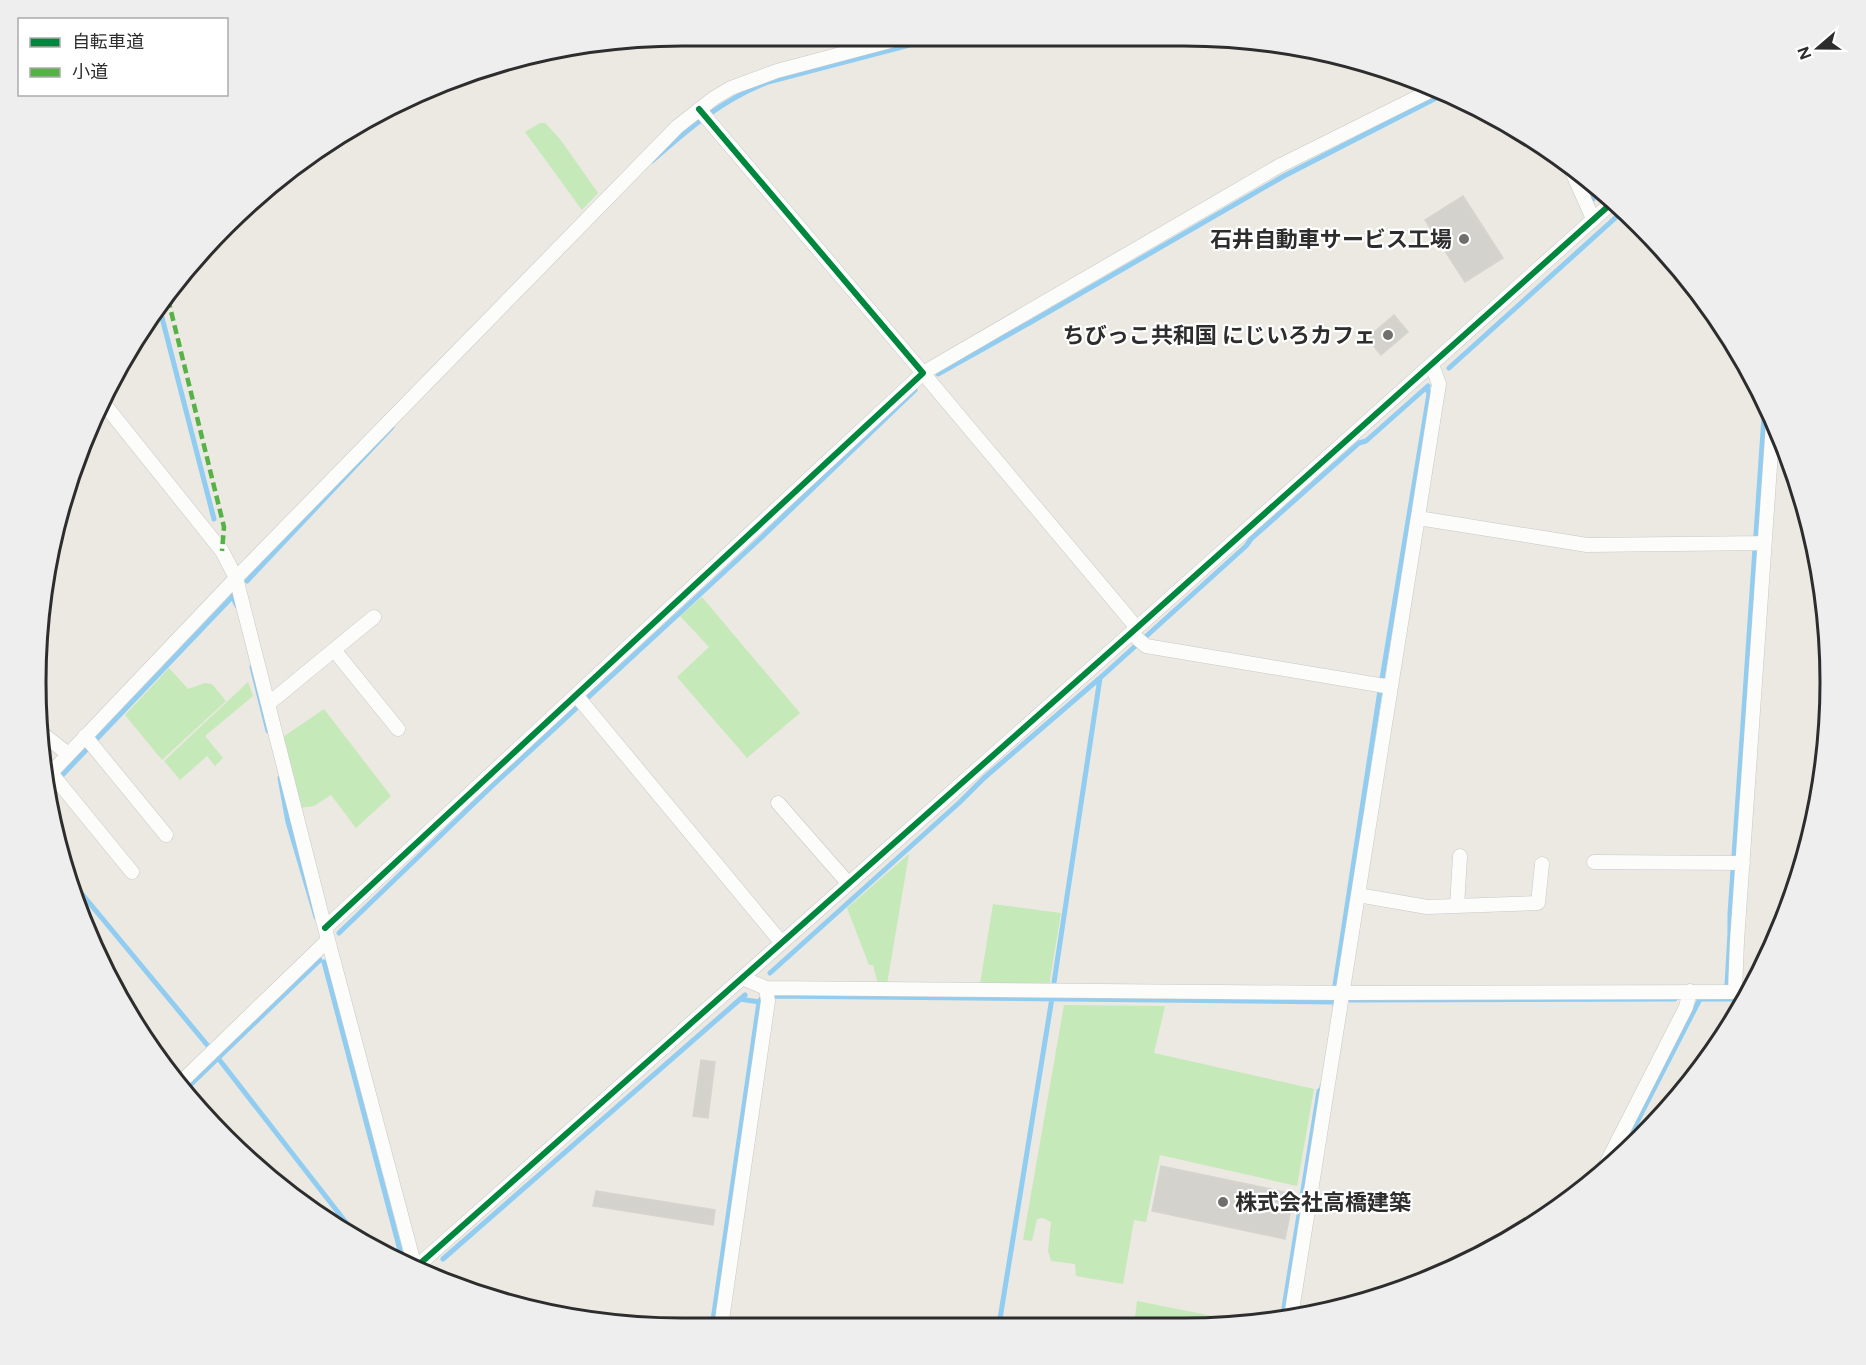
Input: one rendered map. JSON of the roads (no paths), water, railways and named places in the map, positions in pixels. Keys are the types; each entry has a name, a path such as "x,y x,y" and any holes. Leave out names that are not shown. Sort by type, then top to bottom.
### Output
{"street":[{"path":"53,771 236,578 677,127 703,114 731,88 753,79 872,46"},
{"path":"185,1078 326,934 580,701 923,373 1279,166 1424,94"},
{"path":"703,114 923,373 1146,646 1391,687"},
{"path":"1577,183 1593,219"},
{"path":"421,1262 1134,631 1607,207"},
{"path":"1292,1309 1439,384 1432,365"},
{"path":"109,408 222,551 236,578 326,934 413,1258"},
{"path":"1735,992 1758,543 1771,439"},
{"path":"1418,518 1587,544 1758,543"},
{"path":"268,705 374,617"},
{"path":"334,650 398,729"},
{"path":"580,701 781,942"},
{"path":"85,736 166,835"},
{"path":"49,739 68,754"},
{"path":"55,784 132,872"},
{"path":"778,803 848,883"},
{"path":"1457,906 1460,856"},
{"path":"1594,862 1743,863"},
{"path":"1358,895 1427,907 1538,903 1542,864"},
{"path":"742,978 767,994 1054,991 1738,992"},
{"path":"1612,1152 1686,1007 1690,991"},
{"path":"722,1318 767,994"}],"waterway":[{"path":"652,161 707,116 751,89 768,82 906,46"},
{"path":"938,374 1284,176 1435,99"},
{"path":"1591,194 1593,199"},
{"path":"1449,368 1616,217"},
{"path":"162,318 214,519"},
{"path":"770,973 984,778 1100,678 1251,539 1359,443 1366,441 1428,386"},
{"path":"1335,985 1429,394 1427,387"},
{"path":"339,933 492,786 762,537 915,390"},
{"path":"1727,985 1764,422"},
{"path":"247,581 392,427"},
{"path":"55,783 234,595"},
{"path":"232,596 237,606"},
{"path":"252,667 268,731"},
{"path":"1053,989 1100,678"},
{"path":"280,778 288,822 316,917"},
{"path":"83,896 218,1058 345,1221"},
{"path":"190,1085 320,960"},
{"path":"324,962 401,1253"},
{"path":"443,1259 745,995"},
{"path":"759,1002 761,999 773,996 1335,1002 1335,1006"},
{"path":"1000,1318 1052,998"},
{"path":"713,1318 759,1002 740,999"},
{"path":"1350,1000 1675,999"},
{"path":"1699,999 1735,999"},
{"path":"1631,1134 1700,999"},
{"path":"1284,1310 1319,1091 1322,1086"}],"place":[{"name":"石井自動車サービス工場","path":"1464,239"},
{"name":"ちびっこ共和国 にじいろカフェ","path":"1388,335"},
{"name":"株式会社高橋建築","path":"1223,1202"}]}
